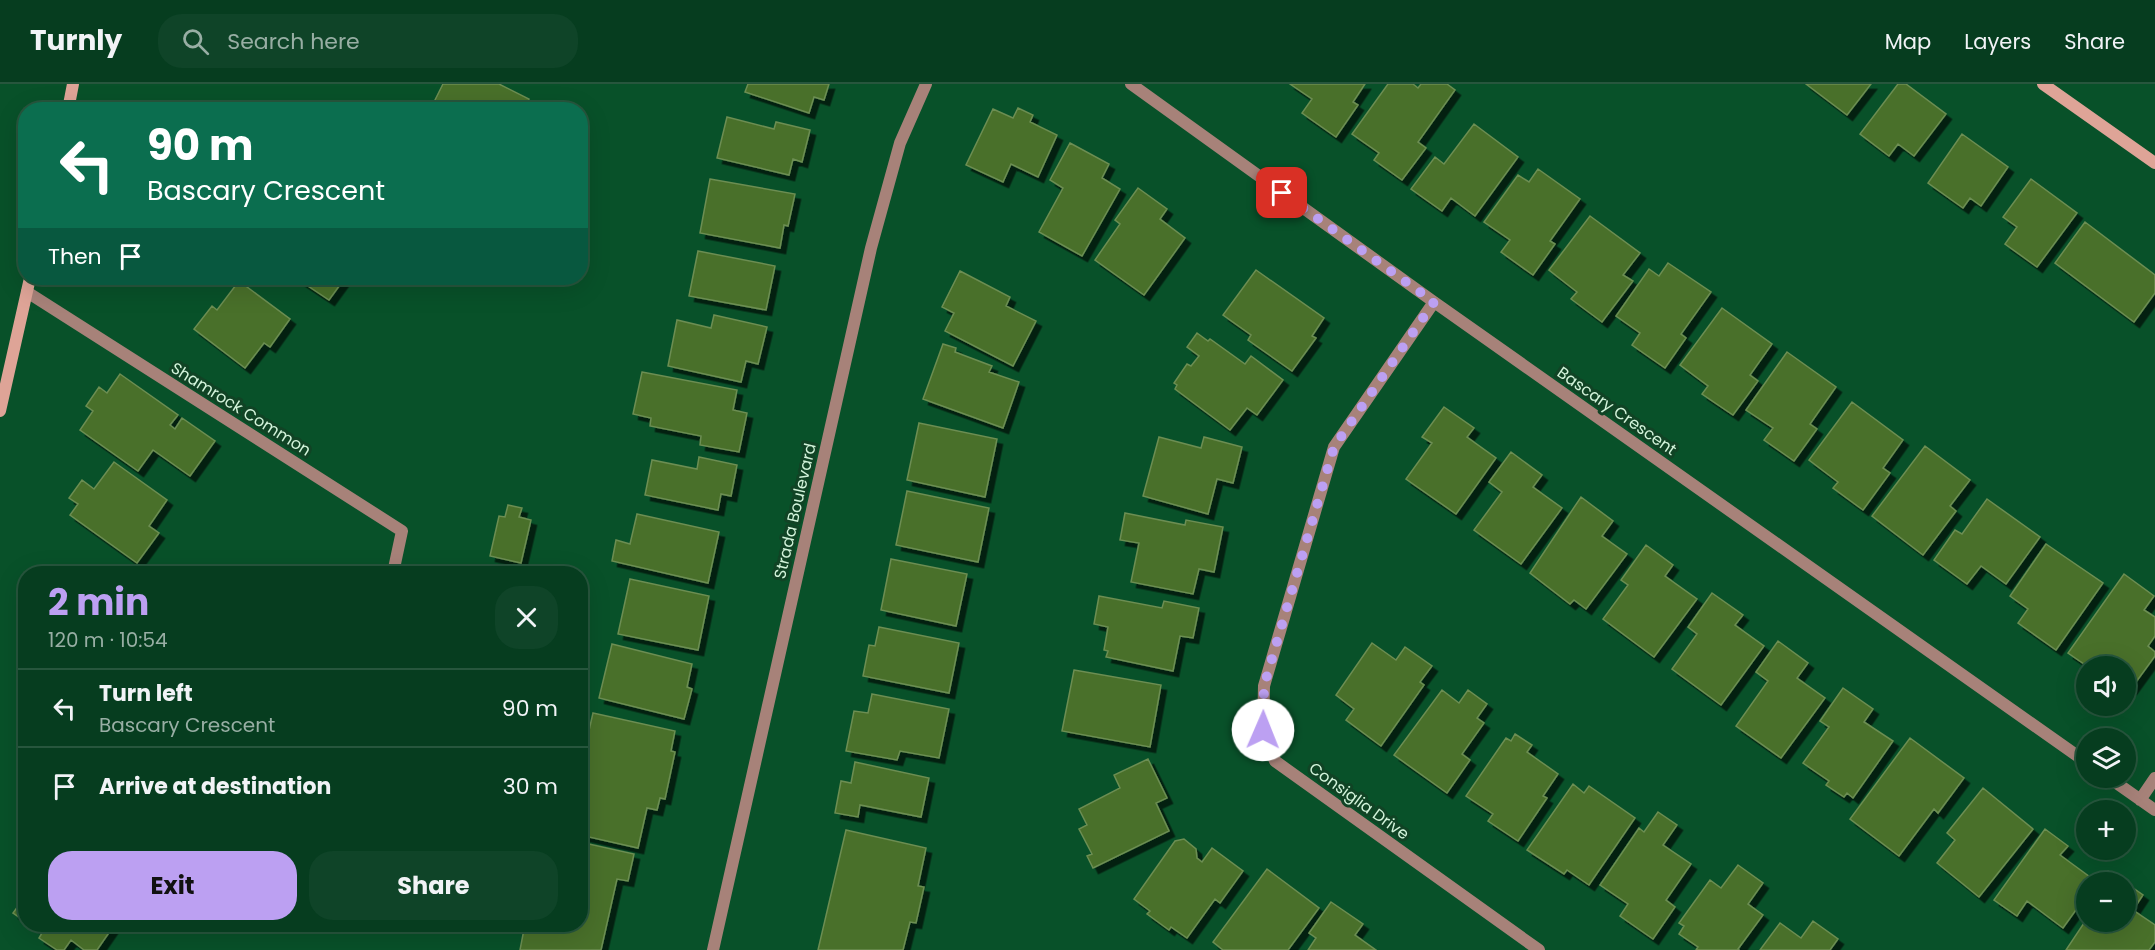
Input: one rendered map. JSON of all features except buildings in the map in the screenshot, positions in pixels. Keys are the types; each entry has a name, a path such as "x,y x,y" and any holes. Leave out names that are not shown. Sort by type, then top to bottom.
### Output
{"street":[{"path":"70,102 73,84"},
{"name":"Strada Boulevard","path":"713,950 871,248 900,143 926,84"},
{"name":"Bascary Crescent","path":"1131,84 1434,302 2076,755"},
{"path":"2043,84 2155,163"},
{"path":"0,411 28,285"},
{"name":"Shamrock Common","path":"27,292 402,531 394,566"},
{"name":"Consiglia Drive","path":"1434,302 1334,447 1264,686 1263,730 1275,761 1539,950"},
{"path":"2140,800 2155,778"},
{"path":"2123,788 2155,810"}],"route":[{"path":"1263,730 1264,686 1334,447 1434,302 1282,193"}]}
